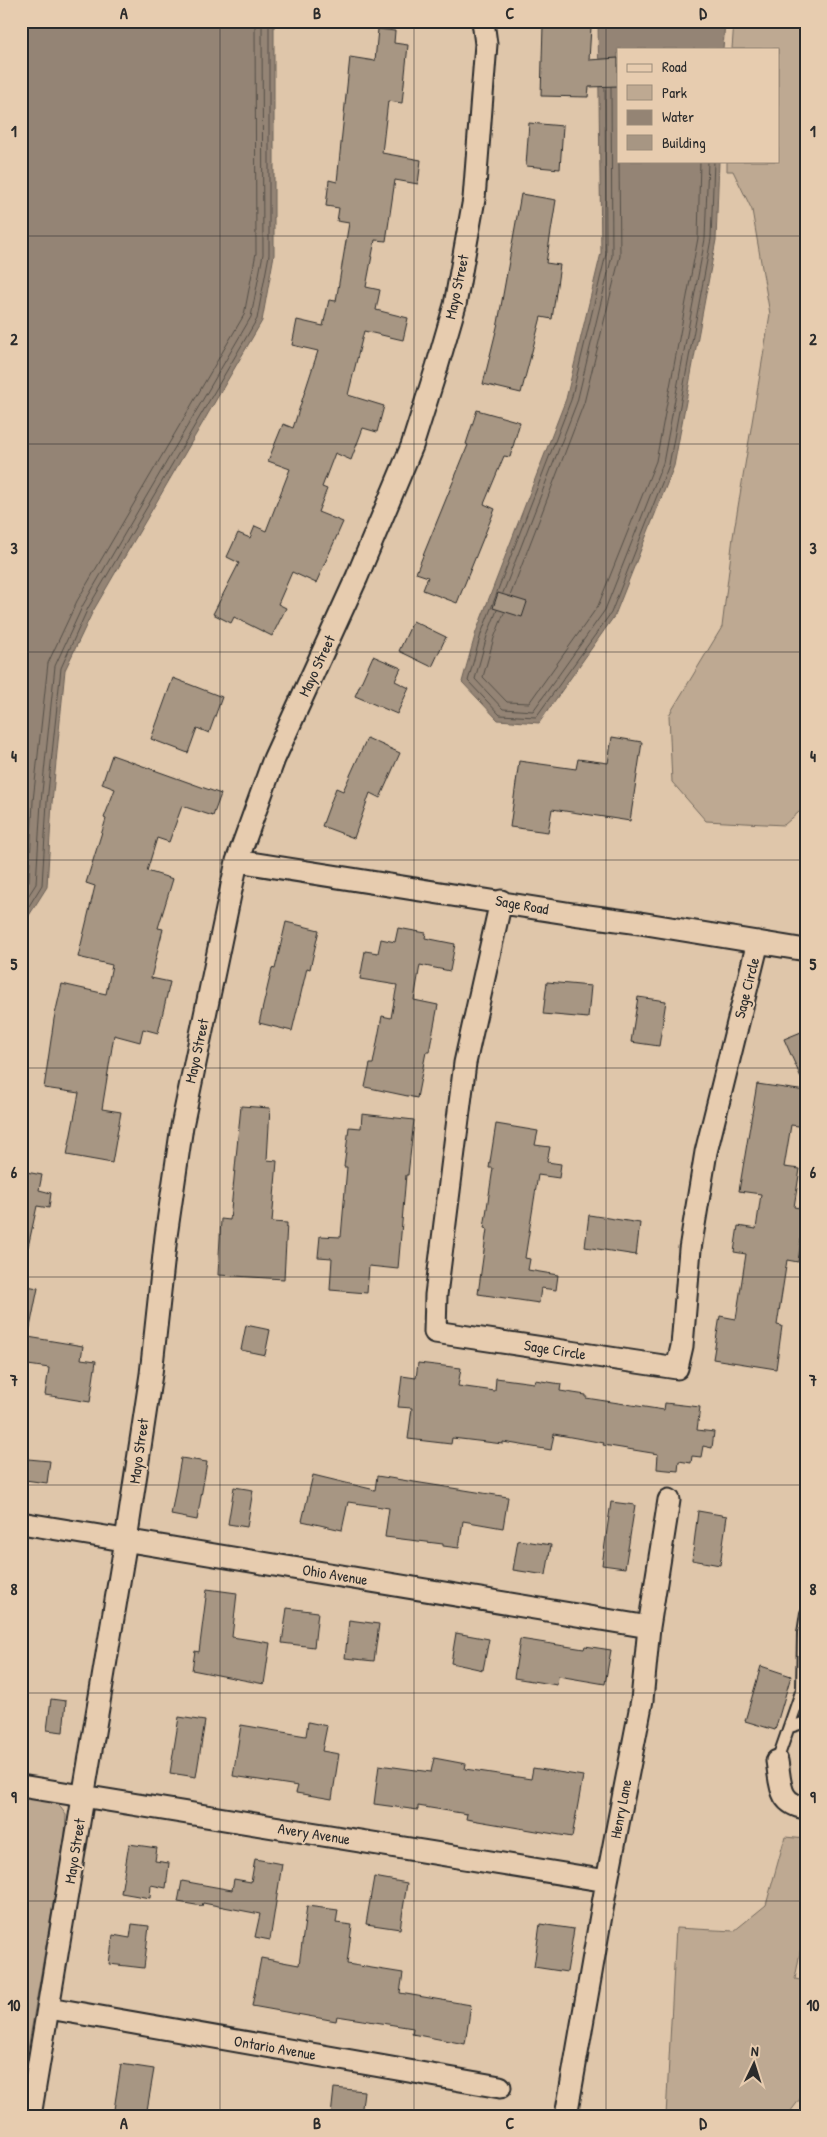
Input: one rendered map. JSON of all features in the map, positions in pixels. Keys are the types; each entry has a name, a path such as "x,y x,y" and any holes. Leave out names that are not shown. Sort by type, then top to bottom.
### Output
{"street":[{"name":"Mayo Street","path":"30,2116 85,1796 126,1540 151,1374 166,1236 182,1126 237,861 274,759 358,578 412,446 456,305 474,199 486,44 483,21"},
{"name":"Sage Road","path":"237,861 806,950"},
{"name":"Sage Circle","path":"501,901 465,1063 436,1295 435,1332 677,1368 682,1346 690,1249 706,1152 758,942"},
{"name":"Henry Lane","path":"566,2116 642,1700 650,1626 669,1500"},
{"name":"Ohio Avenue","path":"21,1523 650,1626"},
{"path":"777,1761 782,1795 794,1806 806,1808"},
{"name":"Avery Avenue","path":"21,1786 608,1881"},
{"name":"Ontario Avenue","path":"49,2008 500,2087"}],"lane":[{"path":"777,1761 802,1689 803,1633 806,1613"},
{"path":"790,1727 806,1722"}],"green space":[{"path":"734,21 806,21 806,806 784,825 706,821 672,782 669,715 722,627 733,537 770,314 752,210 733,171 727,171 727,162 780,162 780,48 732,48"},
{"path":"21,1791 56,1801 66,1815 65,1835 21,2090"},
{"path":"785,1837 806,1839 806,1920 795,1979 806,1981 806,2065 803,2065 801,2086 806,2087 806,2091 787,2116 666,2116 676,1928 734,1931 766,1905"}],"water":[{"path":"21,21 274,21 274,255 262,321 93,611 65,670 52,803 47,887 21,928"},
{"path":"598,21 725,21 723,48 617,48 617,162 719,162 716,240 674,466 615,615 539,723 498,720 462,682 476,632 566,399 601,253"}],"building":[{"path":"543,25 591,27 589,60 617,58 617,86 589,87 588,97 541,96"},
{"path":"378,29 395,31 394,43 408,45 402,103 388,101 382,153 421,160 418,184 395,180 386,241 375,240 366,287 380,290 376,310 408,318 403,340 364,331 348,395 384,406 377,432 363,428 351,460 335,453 322,487 327,489 318,512 343,522 316,583 292,572 278,604 286,608 272,636 234,617 231,623 213,614 239,563 227,557 238,533 250,538 255,526 266,531 290,469 268,461 283,424 293,428 318,351 292,345 297,320 323,326 329,300 336,301 349,223 337,221 339,208 326,206 329,180 337,182 350,57 375,61"},
{"path":"529,123 563,126 560,169 526,166"},
{"path":"521,194 556,200 546,263 560,265 552,319 541,317 521,393 483,384 498,323"},
{"path":"477,410 520,422 510,457 504,456 484,504 495,509 457,603 423,590 428,577 416,573 468,445 466,444"},
{"path":"498,593 527,602 522,617 493,608"},
{"path":"413,621 446,637 432,667 399,651"},
{"path":"373,656 401,668 395,681 409,688 397,714 355,696"},
{"path":"173,678 222,697 209,733 197,728 188,753 151,739"},
{"path":"612,737 642,742 630,821 552,809 548,832 510,827 519,761 576,769 578,759 608,763"},
{"path":"367,738 400,753 380,798 370,793 354,838 322,826 336,788 343,791"},
{"path":"112,755 221,794 213,816 182,806 169,842 157,838 147,871 173,879 158,928 163,929 151,978 170,982 158,1033 143,1029 140,1042 114,1035 102,1109 121,1112 112,1163 67,1155 79,1093 44,1088 54,1019 62,984 106,994 112,965 78,957 95,886 86,883 106,819 104,818 115,789 102,784"},
{"path":"286,922 319,930 310,969 307,968 292,1031 259,1023 272,968 275,969"},
{"path":"398,928 426,933 425,938 455,944 450,971 420,965 414,1000 438,1005 429,1052 426,1052 417,1098 365,1087 370,1064 373,1064 382,1016 391,1018 397,985 360,979 365,951 378,953 381,939 395,942"},
{"path":"547,982 591,986 588,1018 543,1014"},
{"path":"638,997 666,1001 659,1046 631,1042"},
{"path":"806,1030 806,1089 784,1039"},
{"path":"757,1084 806,1091 806,1127 791,1125 784,1167 800,1169 794,1207 805,1209 798,1262 787,1260 777,1325 782,1326 776,1369 713,1359 720,1316 736,1319 746,1254 734,1252 738,1226 756,1229 761,1194 739,1191"},
{"path":"241,1106 270,1108 267,1160 277,1161 272,1222 287,1223 284,1279 218,1275 221,1219 230,1220"},
{"path":"362,1114 414,1120 408,1175 406,1175 398,1269 369,1266 367,1293 330,1290 332,1258 318,1257 320,1236 341,1237 347,1167 344,1167 349,1127 361,1128"},
{"path":"496,1124 538,1131 535,1145 550,1147 547,1162 561,1164 559,1178 538,1175 525,1258 530,1259 528,1270 558,1275 556,1290 541,1288 539,1303 478,1294 487,1229 484,1228 493,1168 489,1168"},
{"path":"21,1171 42,1175 39,1190 51,1193 49,1208 37,1206 28,1247 21,1246"},
{"path":"589,1215 640,1223 636,1255 585,1247"},
{"path":"21,1285 38,1288 28,1337 83,1346 81,1359 96,1361 90,1402 45,1395 49,1368 21,1364"},
{"path":"246,1325 270,1330 265,1355 241,1350"},
{"path":"418,1363 461,1368 458,1386 495,1391 496,1378 534,1383 535,1380 561,1384 560,1391 586,1395 586,1398 664,1410 665,1403 700,1407 697,1430 714,1432 712,1448 703,1446 701,1457 692,1456 691,1463 679,1461 678,1471 657,1469 658,1454 603,1445 604,1443 554,1434 551,1450 503,1442 503,1444 452,1438 451,1444 408,1439 412,1408 398,1407 402,1376 416,1378"},
{"path":"181,1458 207,1462 197,1520 171,1515"},
{"path":"28,1459 50,1461 47,1483 25,1480"},
{"path":"313,1475 375,1490 377,1476 508,1497 503,1528 463,1521 459,1548 443,1546 443,1544 385,1537 389,1508 348,1502 342,1530 302,1521"},
{"path":"234,1487 253,1490 247,1527 228,1524"},
{"path":"611,1502 635,1505 625,1568 602,1565"},
{"path":"698,1511 727,1516 720,1565 692,1560"},
{"path":"518,1540 551,1545 546,1575 513,1570"},
{"path":"207,1589 237,1593 232,1637 270,1643 264,1684 192,1670 195,1651 199,1652"},
{"path":"287,1608 318,1612 314,1647 282,1643"},
{"path":"349,1620 379,1624 374,1661 345,1658"},
{"path":"456,1633 489,1639 483,1670 451,1663"},
{"path":"520,1639 584,1649 585,1646 611,1650 605,1684 558,1676 557,1685 514,1678"},
{"path":"761,1666 791,1676 775,1730 745,1721"},
{"path":"51,1699 66,1701 63,1732 47,1730"},
{"path":"179,1717 205,1721 196,1777 170,1773"},
{"path":"308,1722 327,1726 322,1751 339,1754 332,1799 296,1793 298,1786 233,1776 241,1725 306,1736"},
{"path":"434,1758 466,1764 465,1769 531,1779 533,1768 583,1776 572,1837 466,1819 467,1814 418,1806 418,1810 374,1804 379,1765 431,1772"},
{"path":"129,1844 157,1848 155,1861 169,1863 166,1888 151,1885 150,1898 121,1893"},
{"path":"255,1859 282,1864 270,1940 255,1937 260,1914 203,1903 202,1906 178,1902 182,1881 232,1890 234,1879 251,1882"},
{"path":"374,1877 407,1883 400,1929 366,1924"},
{"path":"307,1906 338,1910 336,1923 352,1925 347,1964 403,1973 400,1993 471,2005 465,2044 412,2034 413,2028 337,2016 336,2021 252,2006 261,1958 299,1965"},
{"path":"132,1924 149,1926 144,1968 109,1964 113,1935 130,1938"},
{"path":"540,1924 574,1929 567,1972 534,1967"},
{"path":"121,2064 154,2069 146,2116 113,2116"},
{"path":"334,2088 364,2091 361,2116 331,2116"}]}
